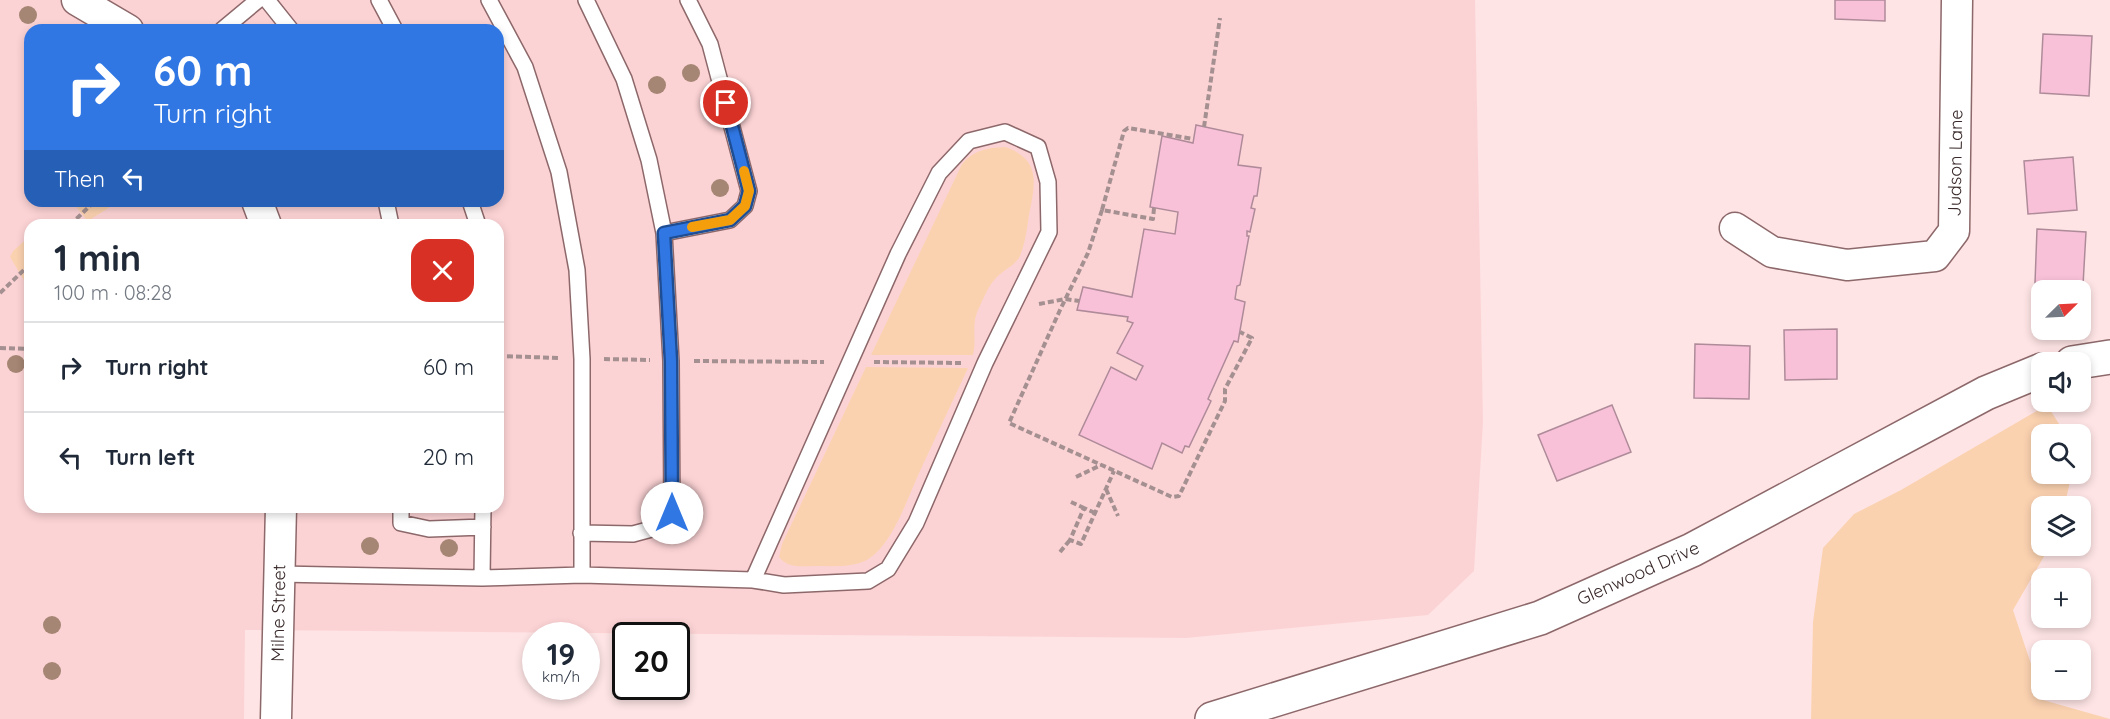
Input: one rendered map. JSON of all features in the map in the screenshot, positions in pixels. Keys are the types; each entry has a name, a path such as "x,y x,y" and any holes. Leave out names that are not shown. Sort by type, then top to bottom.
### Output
{"street":[{"path":"77,0 118,24"},
{"name":"Judson Lane","path":"1735,228 1772,252 1847,265 1935,256 1954,231 1958,0"},
{"path":"2091,360 2110,357"},
{"name":"Glenwood Drive","path":"1212,719 1540,618 1692,550 1986,393 2031,375"},
{"name":"Milne Street","path":"276,719 281,513"}],"lane":[{"path":"229,24 258,0"},
{"path":"267,0 286,24"},
{"path":"379,0 392,24"},
{"path":"489,0 502,24"},
{"path":"581,533 633,534 659,527 672,513 671,361 664,233 649,160 624,79 586,0"},
{"path":"664,233 730,220 745,206 749,191 710,44 688,0"},
{"path":"504,28 525,67 559,172 577,270 582,359 582,575"},
{"path":"279,574 482,578 582,575 753,580 784,585 868,581 888,569 916,523 985,363 1049,232 1048,182 1038,147 1005,132 969,141 939,173 898,254 753,580"},
{"path":"401,513 401,523 429,529 483,527"},
{"path":"482,578 483,513"}],"path":[{"path":"1204,126 1220,18"},
{"path":"1193,139 1128,128 1124,131 1088,253 1009,423 1172,497 1179,495 1225,401 1225,389 1252,338 1240,332"},
{"path":"76,219 88,207"},
{"path":"1102,210 1153,219 1154,208"},
{"path":"0,293 24,270"},
{"path":"1012,308 1065,299 1079,301"},
{"path":"0,348 24,350"},
{"path":"504,356 671,361 985,363"},
{"path":"1076,477 1101,465"},
{"path":"1070,540 1081,544 1113,471"},
{"path":"1106,489 1118,516"},
{"path":"1071,502 1095,513"},
{"path":"1060,552 1070,540 1084,508"}],"shaded area":[{"path":"0,0 1475,0 1483,422 1474,571 1428,615 1186,638 690,634 690,622 612,622 612,633 600,633 600,622 522,622 522,632 245,630 244,719 0,719"},
{"path":"1005,147 1025,158 1030,166 1034,183 1033,193 1026,236 1020,256 993,281 978,310 973,355 871,355 962,164 981,151"},
{"path":"76,207 110,207 91,219 86,219"},
{"path":"24,241 24,280 10,257"},
{"path":"866,367 968,368 900,518 879,550 870,558 851,565 792,565 779,557 782,544"},
{"path":"2035,412 2051,412 2059,424 2031,424 2031,484 2070,484 2067,496 2031,496 2031,556 2044,556 2037,568 2031,568 2031,579 2013,610 2031,664 2031,700 2043,700 2110,719 1811,719 1813,622 1823,548 1854,514 1901,490"}],"building":[{"path":"1835,0 1885,0 1885,21 1835,19"},
{"path":"2043,34 2092,36 2089,96 2040,93"},
{"path":"1196,125 1243,135 1238,165 1261,168 1257,196 1254,196 1251,208 1255,209 1250,232 1247,231 1247,236 1249,236 1240,285 1237,286 1235,299 1245,302 1238,342 1234,341 1208,399 1211,401 1189,447 1185,446 1182,453 1162,443 1152,469 1079,435 1111,367 1136,380 1143,366 1117,353 1133,323 1127,321 1128,317 1077,310 1083,287 1132,297 1144,229 1175,234 1178,212 1150,207 1162,136 1193,143"},
{"path":"2073,157 2077,210 2028,214 2024,161"},
{"path":"2037,229 2086,232 2083,280 2035,280"},
{"path":"1837,329 1837,379 1785,380 1784,330"},
{"path":"1695,344 1750,346 1749,399 1694,398"},
{"path":"1612,405 1631,452 1557,481 1538,435"}],"slow traffic":[{"path":"692,227 730,220 745,206 749,191 744,171"}],"route":[{"path":"672,513 671,361 664,233 730,220 745,206 749,191 726,103"}]}
